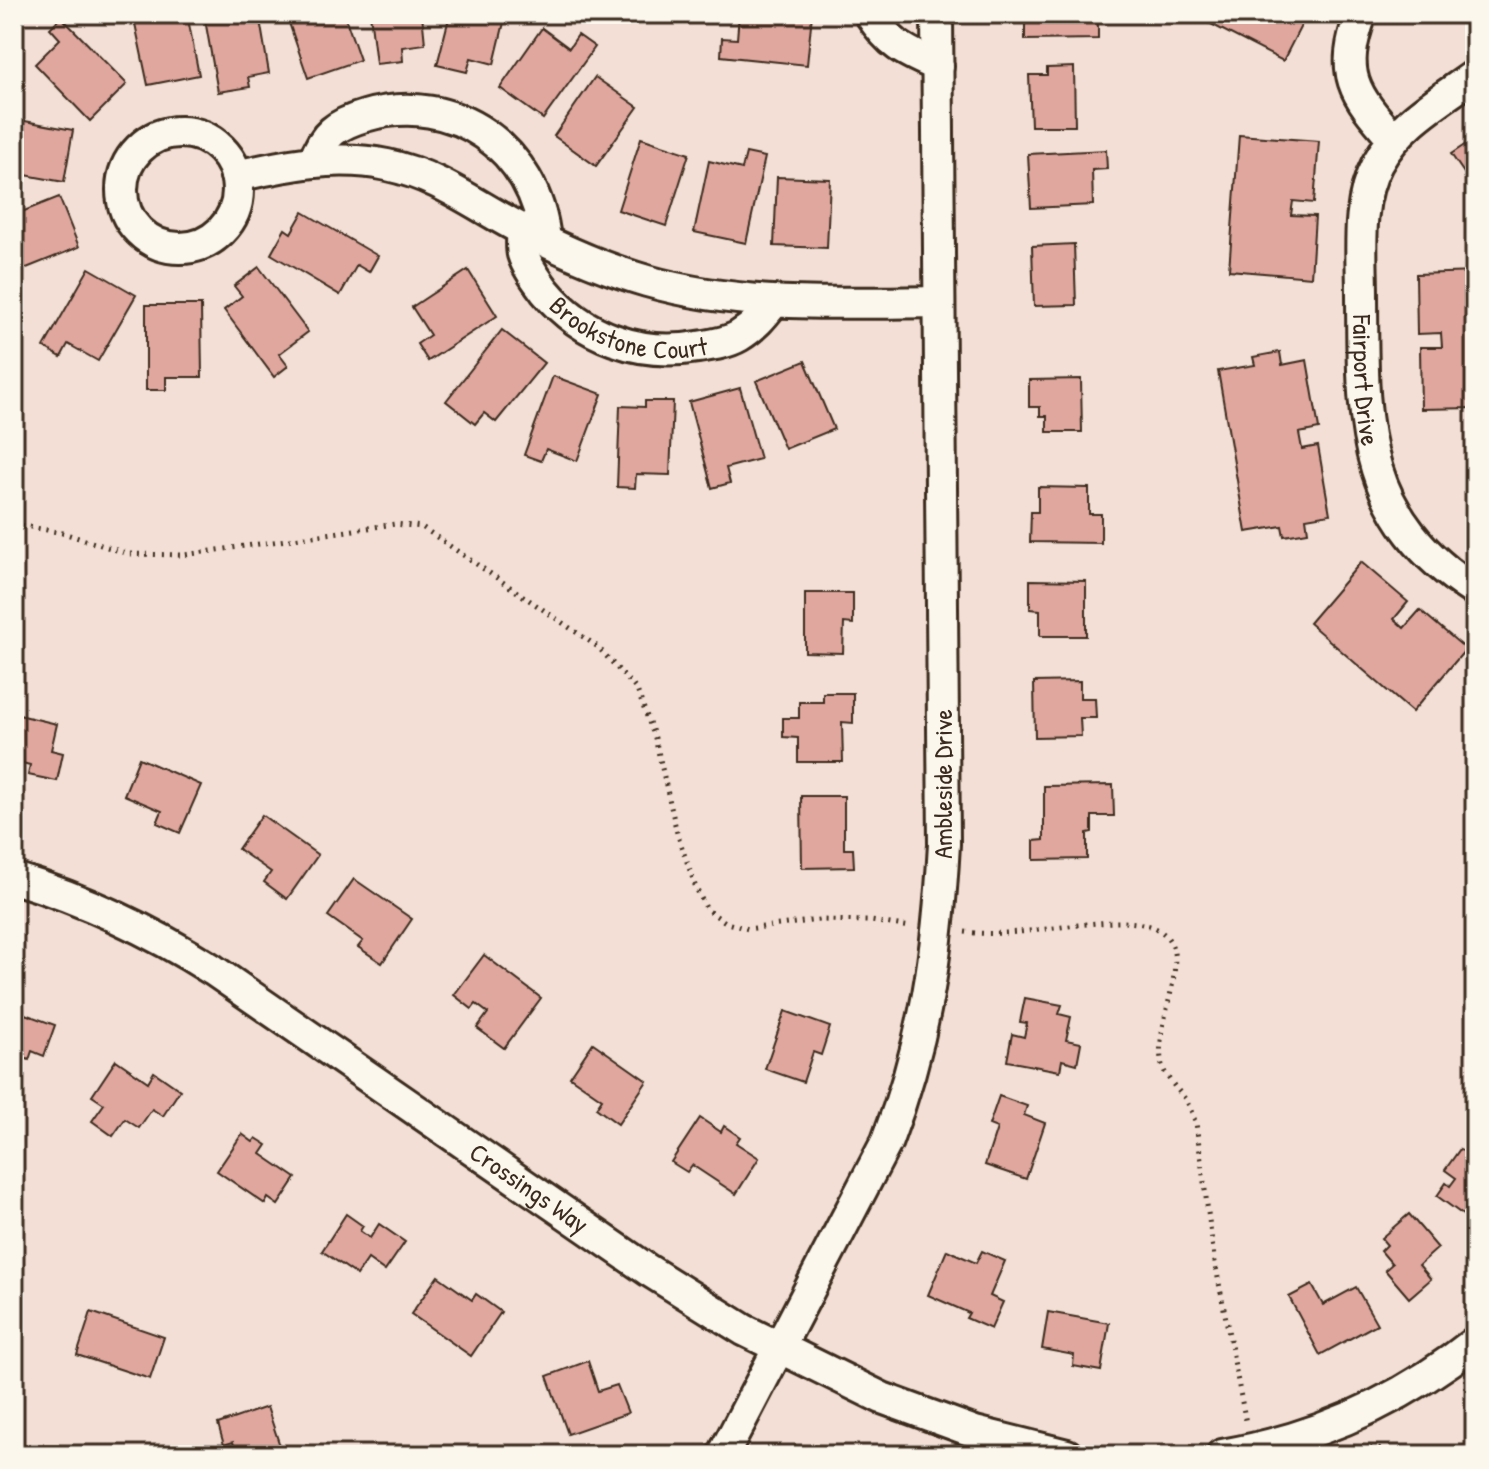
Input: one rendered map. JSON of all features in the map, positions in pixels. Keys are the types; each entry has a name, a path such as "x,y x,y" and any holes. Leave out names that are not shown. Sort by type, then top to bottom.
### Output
{"street":[{"path":"870,14 881,31 900,50 938,66"},
{"name":"Ambleside Drive","path":"723,1455 887,1141 906,1092 925,1021 939,930 944,829 937,14"},
{"path":"1361,14 1351,40 1349,68 1356,90 1367,109 1393,138"},
{"name":"Fairport Drive","path":"1475,75 1415,118 1393,138 1376,166 1363,213 1363,390 1368,438 1380,481 1400,520 1430,556 1475,591"},
{"name":"Brookstone Court","path":"314,162 320,142 337,127 382,111 408,108 434,111 482,132 518,165 532,188 542,214 523,254 535,277 554,301 578,323 629,345 660,351 710,346 737,337 760,321 774,302"},
{"name":"Brookstone Court","path":"236,176 337,160 386,164 433,178 534,235 647,281 695,292 774,302 938,302"},
{"name":"Crossings Way","path":"14,878 115,914 165,940 648,1270 725,1319 882,1398 1006,1441 1067,1455"},
{"path":"1222,1455 1290,1439 1370,1409 1435,1372 1475,1342"}],"path":[{"path":"14,524 63,533 129,554 159,556 395,524 422,527 598,647 637,690 655,738 677,833 696,888 707,910 727,923 748,929 819,920 871,921 999,935 1122,922 1146,926 1162,933 1174,951 1176,971 1160,1040 1161,1064 1188,1102 1196,1123 1227,1331 1248,1433"},
{"path":"1356,1455 1376,1447 1387,1455"}],"building":[{"path":"133,14 187,14 199,75 148,85"},
{"path":"204,14 259,14 269,73 248,77 250,87 218,92"},
{"path":"286,14 344,14 360,60 308,78"},
{"path":"370,14 422,14 425,44 402,47 403,61 376,64"},
{"path":"450,14 506,14 494,64 471,58 467,72 437,65"},
{"path":"739,14 812,14 807,65 721,56 722,38 737,39"},
{"path":"1025,14 1098,14 1098,39 1025,40"},
{"path":"1211,14 1307,14 1283,61 1207,22"},
{"path":"61,17 127,84 90,121 35,64 60,39 50,28"},
{"path":"542,28 569,48 578,35 595,47 543,119 500,88"},
{"path":"1074,67 1075,126 1031,126 1029,75 1047,75 1047,68"},
{"path":"595,77 638,107 596,166 554,136"},
{"path":"14,119 73,130 64,182 14,173"},
{"path":"1239,135 1319,141 1314,203 1293,201 1291,215 1315,216 1311,277 1229,270"},
{"path":"641,138 689,154 666,226 618,210"},
{"path":"1475,138 1475,189 1451,154"},
{"path":"1106,150 1107,169 1092,170 1093,205 1031,208 1028,154"},
{"path":"746,153 765,157 746,243 694,232 709,161 742,169"},
{"path":"777,177 830,179 827,248 774,246"},
{"path":"59,197 79,247 14,273 14,215"},
{"path":"303,212 378,256 369,272 357,265 340,295 271,254 285,229 291,233"},
{"path":"1074,244 1076,305 1034,306 1032,246"},
{"path":"259,267 308,332 279,354 288,366 274,377 224,310 242,296 234,286"},
{"path":"89,268 136,295 98,361 68,344 61,357 44,347"},
{"path":"468,270 497,316 428,361 417,344 430,335 412,307"},
{"path":"1475,272 1475,408 1421,409 1420,347 1442,347 1441,333 1417,334 1416,274"},
{"path":"146,305 201,305 202,377 166,377 166,390 146,390"},
{"path":"502,330 544,363 496,422 484,413 475,424 446,401"},
{"path":"1280,352 1282,365 1307,360 1319,429 1299,433 1302,449 1318,446 1330,514 1306,518 1308,532 1284,536 1282,526 1246,532 1218,371 1255,365 1253,357"},
{"path":"805,361 834,429 785,449 756,381"},
{"path":"553,376 602,394 577,461 546,449 541,461 524,455"},
{"path":"1081,379 1082,432 1047,432 1047,416 1040,416 1040,407 1029,407 1029,380"},
{"path":"740,388 760,459 726,468 730,483 712,488 689,402"},
{"path":"645,401 673,401 670,475 636,474 635,488 617,487 620,406 645,407"},
{"path":"1038,487 1089,488 1089,514 1101,514 1101,543 1030,542 1031,512 1038,512"},
{"path":"1361,562 1408,602 1394,619 1404,628 1420,610 1466,649 1412,712 1309,623"},
{"path":"1030,580 1086,581 1086,636 1040,636 1040,610 1030,609"},
{"path":"805,593 853,593 853,624 844,623 843,653 805,652"},
{"path":"1080,681 1080,698 1095,698 1096,718 1080,718 1081,736 1035,737 1034,682"},
{"path":"823,693 853,693 853,723 842,722 843,762 798,762 798,738 783,737 783,718 799,718 799,702 823,702"},
{"path":"19,715 57,724 51,750 63,753 57,781 28,775 30,765 14,761 14,726"},
{"path":"139,758 201,785 180,833 157,823 162,811 124,795"},
{"path":"1113,785 1114,816 1092,816 1092,832 1087,833 1087,859 1034,860 1034,841 1044,840 1044,786"},
{"path":"801,796 844,796 844,849 853,849 854,867 802,868"},
{"path":"262,815 318,855 287,899 264,882 271,872 238,849"},
{"path":"354,879 412,919 382,963 358,947 363,941 328,916"},
{"path":"484,955 541,998 504,1048 477,1028 488,1013 476,1004 472,1009 454,995"},
{"path":"1025,998 1062,1005 1059,1014 1071,1017 1066,1040 1081,1043 1077,1064 1062,1060 1060,1071 1007,1061 1012,1034 1024,1037 1027,1023 1020,1022"},
{"path":"14,1010 55,1025 44,1056 32,1051 29,1060 14,1054"},
{"path":"785,1011 830,1027 821,1055 813,1052 803,1082 765,1069"},
{"path":"593,1043 647,1081 618,1124 596,1108 602,1099 570,1077"},
{"path":"116,1060 148,1082 154,1072 180,1090 163,1116 152,1109 139,1128 125,1119 113,1136 92,1121 104,1104 92,1096"},
{"path":"999,1096 1027,1106 1024,1115 1045,1123 1026,1179 985,1165 997,1128 989,1125"},
{"path":"700,1118 721,1132 724,1126 740,1137 736,1143 759,1158 736,1194 692,1165 687,1172 671,1162"},
{"path":"242,1134 253,1142 256,1138 267,1145 261,1154 296,1178 278,1205 268,1198 265,1204 217,1171"},
{"path":"1460,1149 1472,1158 1475,1154 1474,1223 1437,1196 1446,1183 1450,1186 1456,1178 1445,1170"},
{"path":"346,1214 363,1226 360,1231 370,1238 379,1224 405,1242 385,1271 368,1259 357,1275 322,1251"},
{"path":"1409,1214 1438,1248 1419,1265 1431,1279 1409,1298 1385,1270 1392,1264 1381,1251 1387,1245 1381,1238"},
{"path":"947,1250 976,1263 982,1251 1005,1261 990,1296 1003,1302 991,1329 966,1318 969,1313 928,1295"},
{"path":"438,1276 472,1300 476,1294 501,1312 471,1356 411,1314"},
{"path":"1312,1285 1323,1305 1356,1287 1377,1324 1320,1355 1289,1297"},
{"path":"91,1312 164,1337 150,1379 77,1355"},
{"path":"1048,1312 1109,1323 1101,1371 1073,1366 1074,1355 1042,1349"},
{"path":"588,1361 598,1391 617,1385 628,1413 568,1434 547,1376"},
{"path":"267,1407 283,1455 237,1455 233,1442 224,1445 218,1424"}]}
